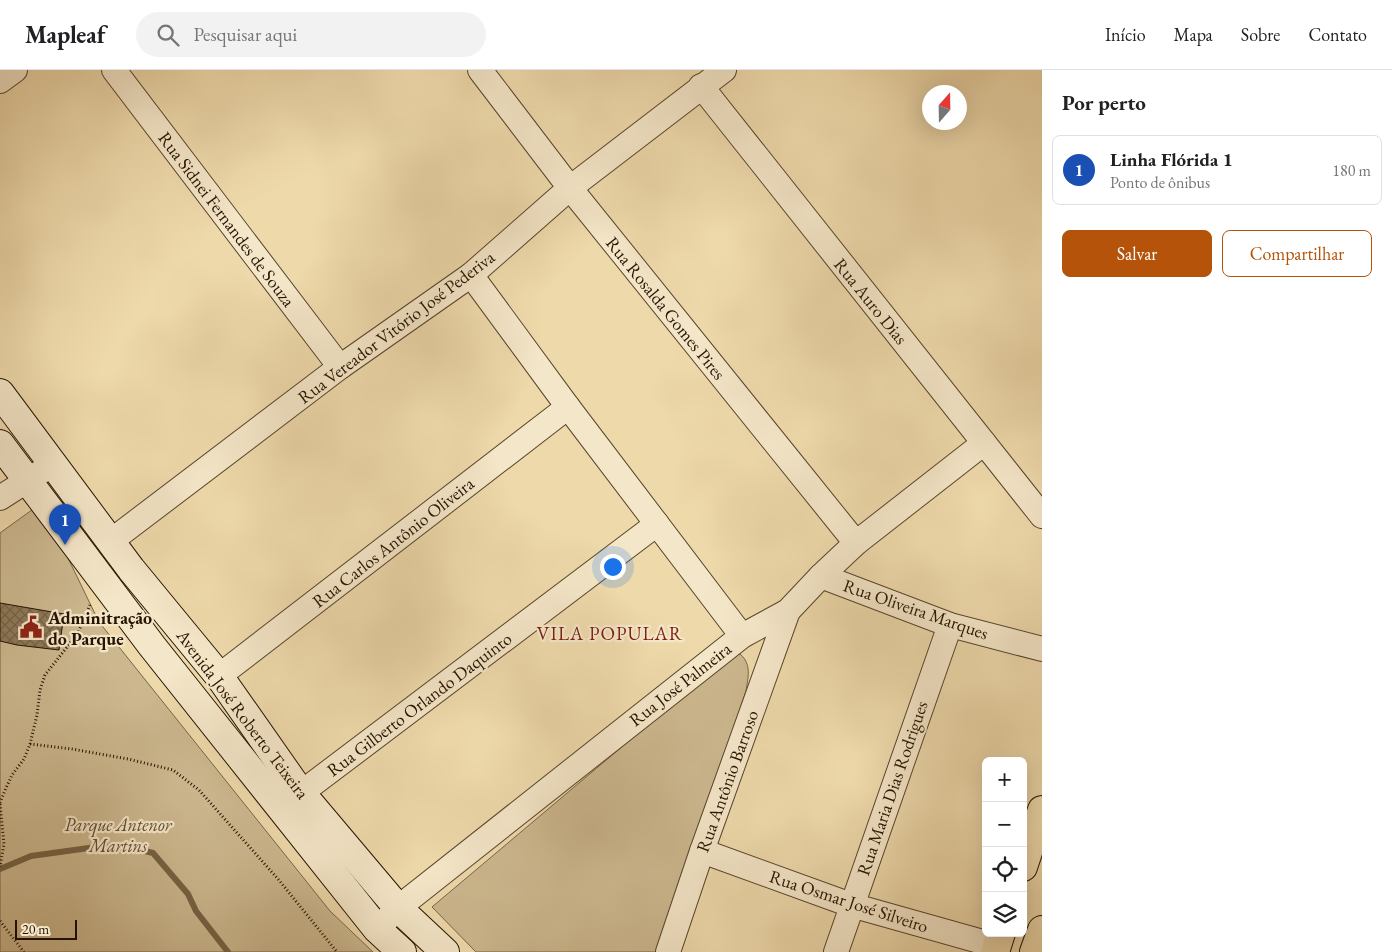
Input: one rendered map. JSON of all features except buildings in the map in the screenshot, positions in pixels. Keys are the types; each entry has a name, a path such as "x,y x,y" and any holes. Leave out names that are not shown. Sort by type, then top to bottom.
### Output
{"main road":[{"path":"1027,854 1042,810"},
{"path":"1034,952 1042,930"}],"street":[{"path":"0,82 14,70"},
{"name":"Rua Sidnei Fernandes de Souza","path":"114,70 340,367"},
{"name":"Rua Rosalda Gomes Pires","path":"480,70 570,188 856,543"},
{"name":"Rua Vereador Vitório José Pederiva","path":"111,542 340,367 471,275 570,188 724,70"},
{"name":"Rua Auro Dias","path":"701,86 1042,516"},
{"path":"471,275 568,407 742,636"},
{"name":"Avenida José Roberto Teixeira","path":"0,393 131,569 219,676 300,793 398,908 445,952"},
{"name":"Rua Carlos Antônio Oliveira","path":"219,676 568,407"},
{"name":"Rua José Palmeira","path":"377,929 398,908 742,636 788,611 856,543 984,443"},
{"name":"Avenida José Roberto Teixeira","path":"0,444 152,646 377,929 402,952"},
{"path":"0,498 53,464"},
{"name":"Rua Gilberto Orlando Daquinto","path":"300,793 657,524"},
{"path":"95,569 111,542"},
{"name":"Rua Oliveira Marques","path":"821,576 950,625 1042,649"},
{"name":"Rua Antônio Barroso","path":"668,952 788,611"},
{"name":"Rua Maria Dias Rodrigues","path":"836,952 950,625"},
{"name":"Rua Osmar José Silveiro","path":"702,852 851,905 998,944"}],"path":[{"path":"0,867 4,844 0,804 12,775 24,759 30,744 37,715 40,690 45,675 78,633 95,569"},
{"path":"30,744 91,752 173,770 204,796 278,879 337,952"},
{"path":"0,921 24,952"}],"green space":[{"name":"Parque Antenor Martins","path":"36,507 67,556 99,622 330,911 373,952 0,952 0,533"},
{"path":"740,654 748,667 746,691 658,952 476,952 432,907 726,659"}],"waterway":[{"path":"0,869 31,856 96,847 132,848 153,853 188,894 196,911 228,952"}],"place":[{"name":"Linha Flórida 1","path":"65,545"},
{"name":"Adminitração do Parque","path":"31,627"}],"district":[{"name":"VILA POPULAR","path":"610,633"}]}
